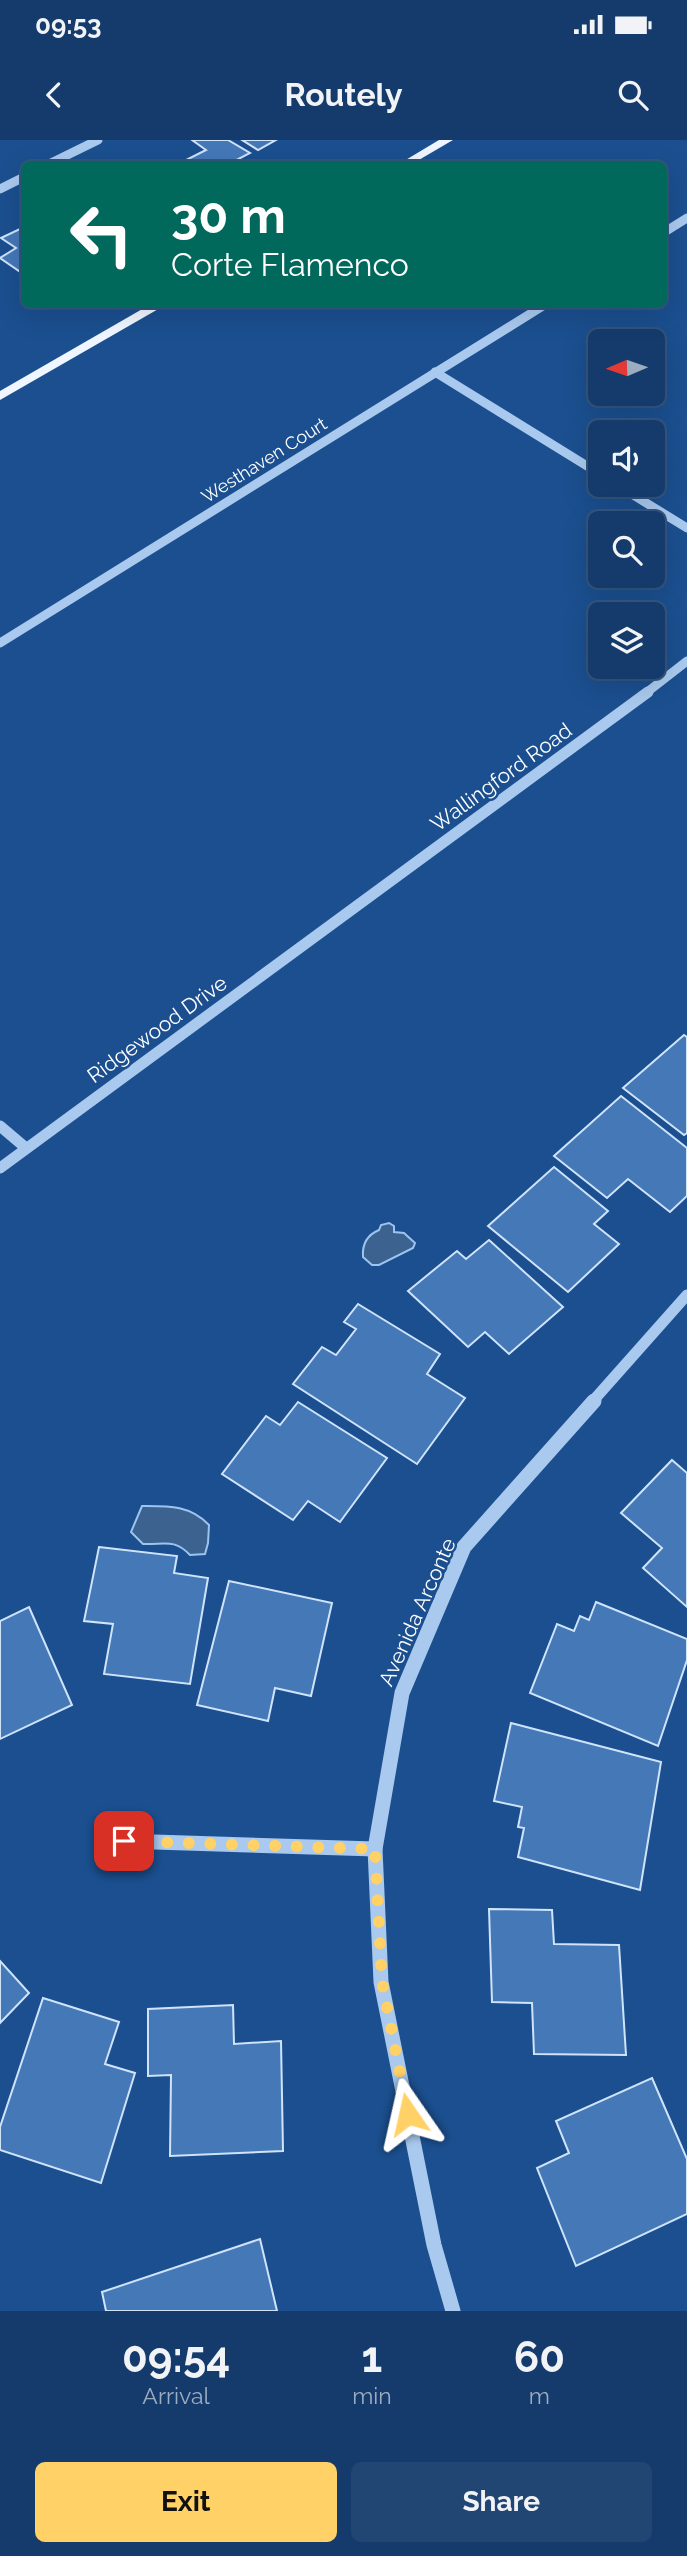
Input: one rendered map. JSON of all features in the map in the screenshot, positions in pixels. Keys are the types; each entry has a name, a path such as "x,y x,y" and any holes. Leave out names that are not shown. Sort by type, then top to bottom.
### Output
{"main road":[{"path":"410,161 447,140"},
{"path":"0,396 154,308"}],"street":[{"path":"55,161 98,140"},
{"path":"0,189 21,178"},
{"path":"667,230 687,218"},
{"name":"Westhaven Court","path":"0,643 539,308"},
{"path":"435,372 588,467"},
{"path":"637,497 687,528"},
{"name":"Wallingford Road","path":"336,922 608,723 687,661"},
{"name":"Ridgewood Drive","path":"0,1168 336,922"},
{"path":"0,1126 26,1148"},
{"name":"Avenida Arconte","path":"453,2311 434,2245 382,1982 375,1849 402,1693 464,1548 687,1295"},
{"path":"124,1841 375,1849"}],"water":[{"path":"389,1223 394,1226 394,1232 404,1233 415,1243 413,1248 379,1265 372,1265 363,1257 364,1244 381,1225"},
{"path":"142,1506 178,1508 202,1518 209,1525 205,1554 190,1555 174,1544 143,1544 131,1532"}],"building":[{"path":"192,140 228,140 250,153 235,161 188,159 206,150"},
{"path":"242,140 276,140 258,150"},
{"path":"21,228 21,270 0,258 16,248 1,238"},
{"path":"684,1035 687,1037 687,1133 684,1135 623,1088"},
{"path":"621,1096 687,1148 687,1196 670,1212 628,1179 607,1198 554,1156"},
{"path":"554,1167 608,1211 594,1224 619,1244 568,1292 488,1226"},
{"path":"489,1240 563,1307 509,1354 485,1332 468,1347 408,1291 457,1251 466,1259"},
{"path":"358,1304 440,1354 427,1374 465,1398 417,1464 293,1384 322,1347 336,1355 356,1329 344,1322"},
{"path":"298,1402 387,1458 340,1522 308,1501 293,1520 222,1474 266,1416 280,1425"},
{"path":"672,1460 687,1473 687,1607 643,1568 662,1548 621,1513"},
{"path":"99,1547 177,1556 174,1573 208,1578 190,1684 104,1674 113,1624 84,1621"},
{"path":"229,1581 332,1603 311,1696 275,1688 268,1721 197,1705"},
{"path":"596,1602 687,1639 687,1660 658,1746 530,1693 557,1624 574,1631 580,1616 589,1620"},
{"path":"29,1607 72,1705 0,1739 0,1621"},
{"path":"511,1723 661,1762 640,1890 518,1857 524,1828 518,1827 522,1807 494,1801"},
{"path":"489,1909 552,1910 554,1944 619,1945 626,2055 534,2054 532,2003 492,2002"},
{"path":"0,1961 29,1993 0,2023"},
{"path":"43,1998 119,2022 105,2064 135,2073 101,2183 0,2150 0,2127"},
{"path":"233,2005 234,2044 281,2041 283,2151 170,2156 171,2075 148,2076 148,2009"},
{"path":"652,2078 687,2159 687,2214 576,2266 537,2168 569,2153 556,2121"},
{"path":"260,2239 277,2311 106,2311 102,2292"}],"route":[{"path":"124,1841 375,1849 382,1982 408,2114"}]}
